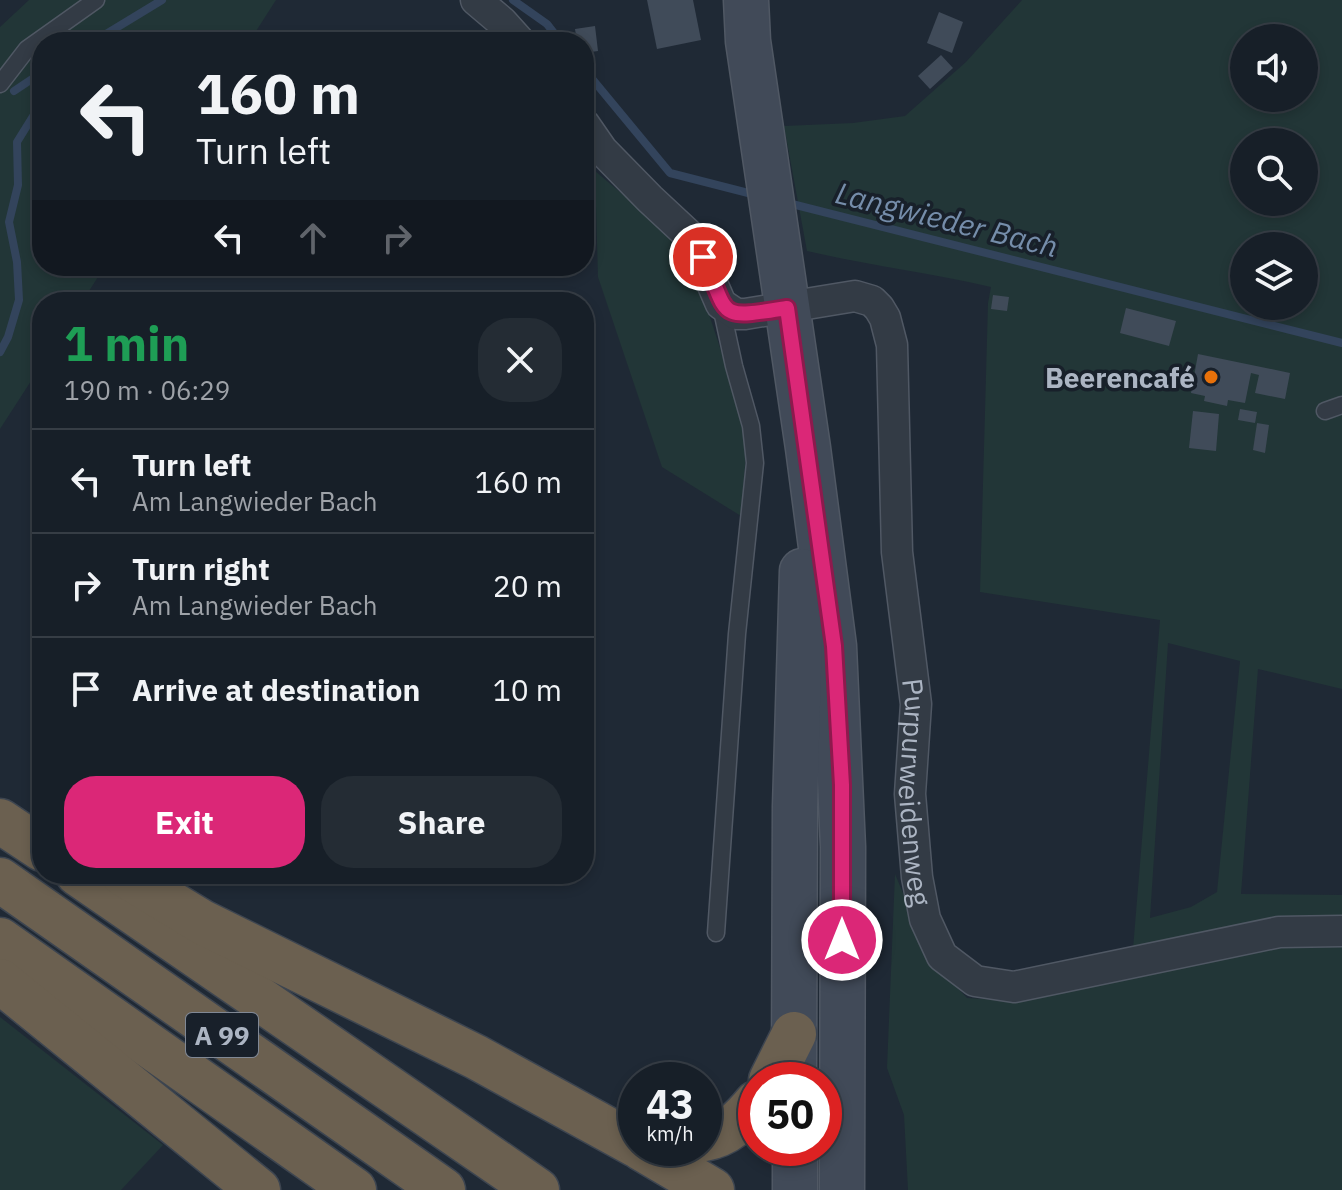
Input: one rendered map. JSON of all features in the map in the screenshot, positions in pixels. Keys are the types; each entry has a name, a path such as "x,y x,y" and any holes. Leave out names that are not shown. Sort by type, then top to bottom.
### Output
{"highway":[{"path":"0,819 32,827"},
{"path":"0,819 32,842"},
{"name":"A 99","path":"0,880 443,1190"},
{"name":"A 99","path":"93,884 537,1190"},
{"path":"139,884 202,922 476,1057 618,1136"},
{"path":"0,940 354,1190"},
{"path":"0,981 258,1190"},
{"path":"780,1062 794,1034"},
{"path":"671,1166 712,1190"}],"main road":[{"path":"746,0 748,41 834,646 843,847 842,1190"},
{"path":"790,326 800,447 802,538 795,807 794,1062"},
{"path":"795,1166 795,1190"}],"street":[{"path":"476,0 511,32"},
{"path":"594,138 650,199 693,239 721,304"},
{"name":"Purpurweidenweg","path":"721,304 736,314 790,326 855,296 872,301 885,318 893,359 897,552 916,704 910,794 917,877 925,919 942,956 975,981 1014,987 1279,932 1342,931"}],"lane":[{"path":"51,32 96,0"},
{"path":"0,84 32,45"},
{"path":"716,933 737,634 755,463 751,426 721,304"},
{"path":"1325,411 1342,405"}],"green space":[{"path":"29,0 276,0 255,32 32,32 32,276 99,276 88,292 32,292 32,379 0,429 0,27"},
{"path":"1022,0 1342,0 1342,689 1258,669 1241,894 1342,895 1342,918 1133,949 1160,620 980,592 988,303 991,287 807,251 784,126 853,123 905,116 966,62","holes":["1168,643 1240,661 1217,892 1191,907 1150,918"]},
{"path":"595,171 666,231 692,262 740,409 747,441 741,516 662,467 598,277"},
{"path":"895,874 931,960 967,998 1020,1001 1280,942 1342,945 1342,1190 908,1190 904,1115 887,1068"},
{"path":"0,1017 163,1145 121,1190 0,1190"}],"building":[{"path":"647,0 693,0 701,40 657,49"},
{"path":"939,12 963,22 952,53 927,43"},
{"path":"595,26 598,51 594,52 594,32 575,32 575,29"},
{"path":"941,55 953,68 930,89 918,76"},
{"path":"993,295 1009,297 1007,311 991,309"},
{"path":"1126,308 1176,321 1169,346 1120,333"},
{"path":"1198,354 1290,373 1285,399 1255,393 1259,375 1251,373 1245,403 1228,400 1227,406 1204,401 1205,396 1191,393"},
{"path":"1240,409 1257,412 1255,423 1238,420"},
{"path":"1193,411 1219,414 1216,451 1189,448"},
{"path":"1257,423 1269,425 1265,453 1253,450"}],"waterway":[{"name":"Langwieder Bach","path":"109,32 162,0"},
{"name":"Langwieder Bach","path":"513,0 553,32"},
{"path":"14,91 32,79"},
{"name":"Langwieder Bach","path":"594,81 670,173 756,195"},
{"name":"Langwieder Bach","path":"0,352 19,300 17,262 9,222 18,185 17,142 32,118"},
{"name":"Langwieder Bach","path":"784,202 1342,343"}],"place":[{"name":"Beerencafé","path":"1211,377"}],"route":[{"path":"703,257 721,304 728,311 745,314 787,308 834,646 842,785 842,940"}]}
